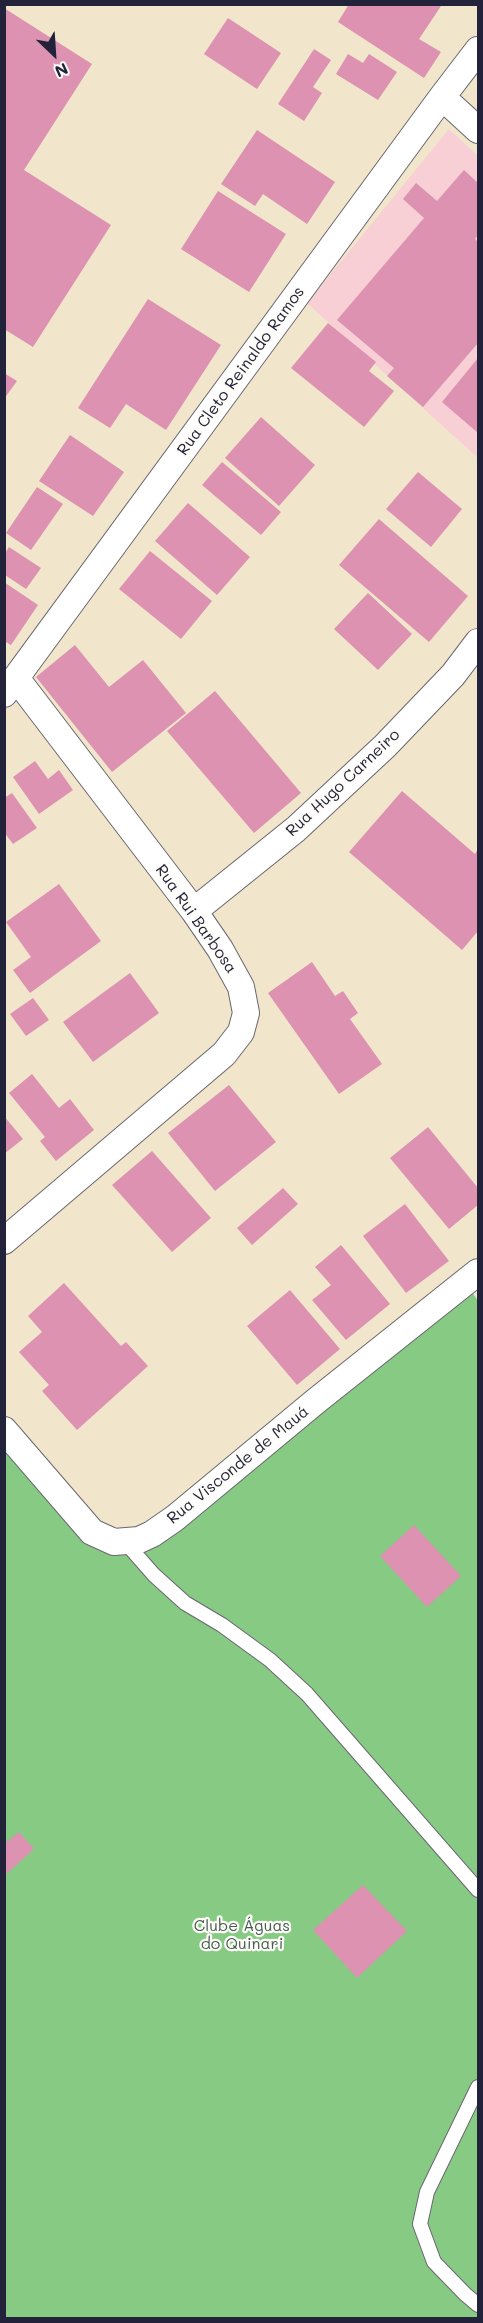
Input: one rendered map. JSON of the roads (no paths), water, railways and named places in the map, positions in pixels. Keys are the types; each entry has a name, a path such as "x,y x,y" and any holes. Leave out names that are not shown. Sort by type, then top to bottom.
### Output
{"street":[{"name":"Rua Cleto Reinaldo Ramos","path":"10,686 478,50"},
{"path":"442,97 478,129"},
{"name":"Rua Hugo Carneiro","path":"194,911 296,829 385,746 453,675 478,642"},
{"name":"Rua Rui Barbosa","path":"4,1241 202,1074 235,1042 245,1021 242,987 194,911 10,686"},
{"name":"Rua Visconde de Mauá","path":"125,1542 139,1540 152,1534 175,1518 316,1401 478,1272"},
{"path":"4,1431 92,1532 102,1538 125,1542"}],"lane":[{"path":"125,1542 154,1575 185,1603 222,1625 270,1660 307,1694 478,1890"},
{"path":"478,2087 427,2192 420,2224 434,2262 478,2305"}],"park label":[{"name":"Clube Águas do Quinari","path":"242,1935"}]}
